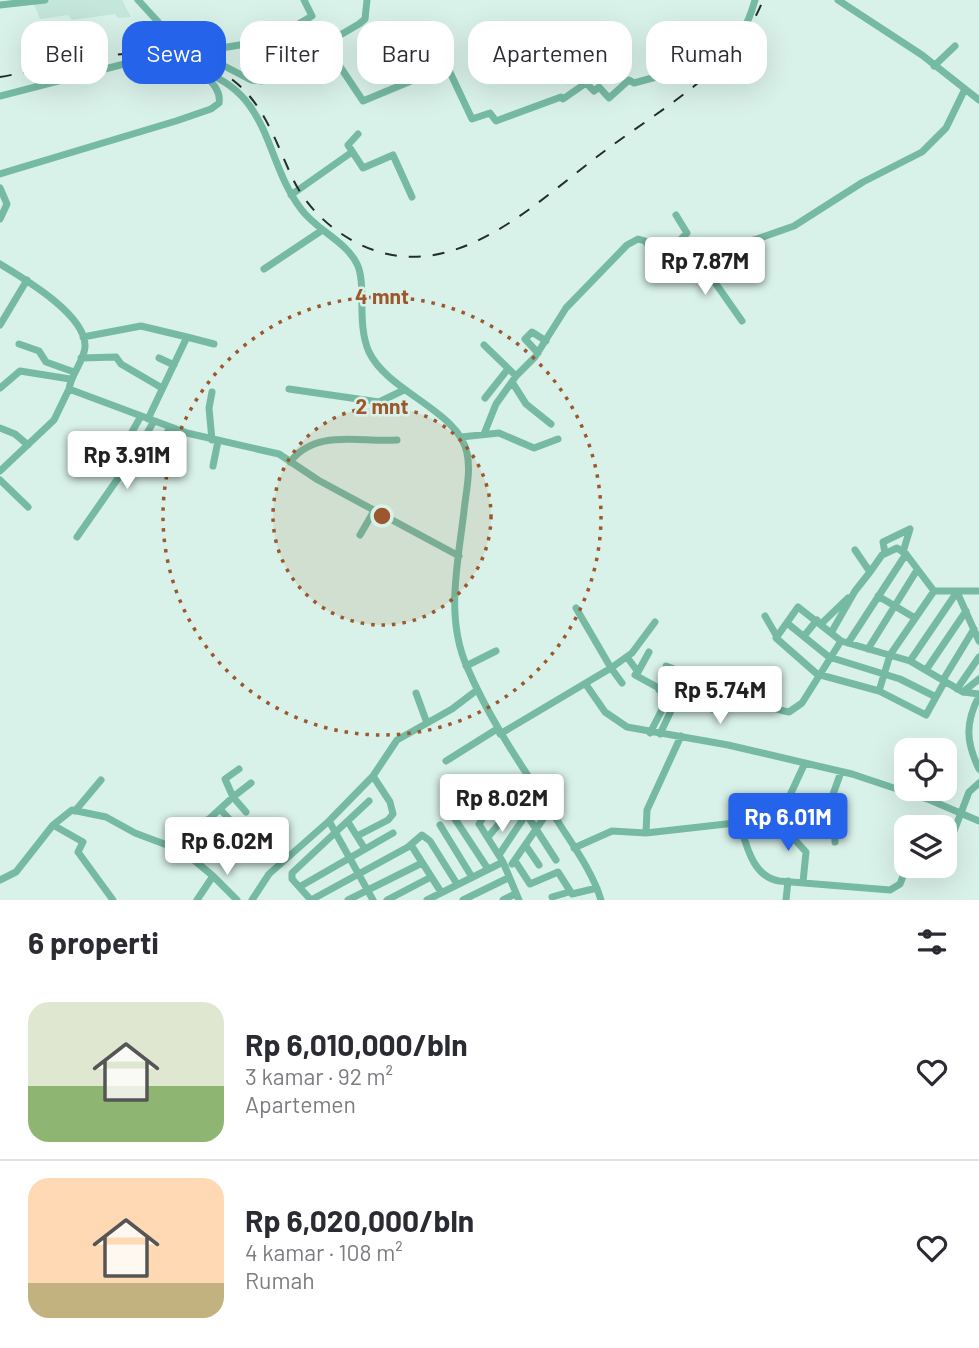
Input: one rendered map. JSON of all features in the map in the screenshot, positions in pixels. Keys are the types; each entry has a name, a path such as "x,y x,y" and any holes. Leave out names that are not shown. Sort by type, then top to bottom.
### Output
{"street":[{"path":"0,5 46,0"},
{"path":"138,0 157,21"},
{"path":"226,47 271,40 312,16 304,0"},
{"path":"343,33 363,21 367,0"},
{"path":"343,71 363,101 447,66 472,119 491,113 496,121 573,95 586,83 594,91 599,87 609,98 629,80 634,83 682,70 708,57 717,61 729,52 744,29 755,0"},
{"path":"838,0 979,100"},
{"path":"934,66 955,46"},
{"path":"0,96 122,65"},
{"path":"226,83 238,92 258,116 297,209 350,253 359,266 360,313 370,353 404,390 461,437 467,453 469,474 453,602 459,645 477,690 499,732 574,848 601,900"},
{"path":"0,174 211,109 220,98 210,84"},
{"path":"664,256 675,272 695,254 764,238 793,226 863,182 922,152 946,128 964,91"},
{"path":"358,134 348,145 365,169 394,155 412,197"},
{"path":"291,195 352,152"},
{"path":"0,188 6,200 0,219"},
{"path":"484,434 487,421 514,379 538,353 566,308 632,242 643,239 657,257 664,256 687,233 676,215"},
{"path":"264,269 321,231"},
{"path":"695,254 742,321"},
{"path":"0,264 27,280 62,307 83,337 85,346 56,417 0,471"},
{"path":"0,325 27,280"},
{"path":"83,337 141,326 214,344"},
{"path":"538,353 525,340 532,332 546,341"},
{"path":"77,537 135,454 148,419 187,337"},
{"path":"19,344 39,351 46,362 72,375"},
{"path":"484,345 509,369 526,404 551,424"},
{"path":"81,358 116,357 121,364 162,388"},
{"path":"159,358 174,365"},
{"path":"485,398 509,369"},
{"path":"0,388 20,371 72,375"},
{"path":"69,389 215,441 261,448 459,556"},
{"path":"289,389 379,402 404,390"},
{"path":"212,392 209,408 215,441 213,466"},
{"path":"135,454 124,446 148,419"},
{"path":"154,458 170,427"},
{"path":"0,428 15,434 28,445"},
{"path":"461,437 501,433 534,448 558,439"},
{"path":"290,462 304,446 322,440 397,440"},
{"path":"0,480 27,507"},
{"path":"360,535 374,511"},
{"path":"659,690 668,667 730,695 789,712 802,703 829,657 844,642 878,596 905,553 910,529 884,542 885,553"},
{"path":"831,633 855,591 885,553 897,548 905,553 934,592"},
{"path":"855,550 870,572"},
{"path":"868,649 916,570"},
{"path":"804,636 855,591"},
{"path":"934,592 979,592"},
{"path":"879,691 890,655 934,592"},
{"path":"957,592 979,641"},
{"path":"910,660 957,592"},
{"path":"878,596 915,618"},
{"path":"776,635 798,607 844,642 910,660 960,690 979,695 970,716 967,739 979,769"},
{"path":"576,608 622,683"},
{"path":"926,670 966,611"},
{"path":"765,616 777,641 817,674 879,691 926,715 974,629"},
{"path":"446,761 587,686 627,657 655,622"},
{"path":"787,623 829,657 884,673 936,698"},
{"path":"466,666 496,651"},
{"path":"627,657 638,672 649,652"},
{"path":"960,690 979,657"},
{"path":"635,676 659,690 717,712 722,711 739,680"},
{"path":"650,733 687,676"},
{"path":"960,690 979,679"},
{"path":"587,686 614,719 627,727 650,733 681,736 894,786"},
{"path":"252,900 269,874 329,821 373,776 397,740 453,709 477,690"},
{"path":"416,693 427,723"},
{"path":"660,734 675,696"},
{"path":"646,833 648,810 681,736"},
{"path":"574,848 612,831 646,833 698,829 731,822 741,828 769,826 778,821 784,811 804,765"},
{"path":"239,769 225,779 233,797 246,811"},
{"path":"835,842 834,815 827,811 841,772"},
{"path":"357,836 388,820 393,814 390,802 373,776"},
{"path":"75,811 101,780"},
{"path":"183,851 195,832 207,820 251,783"},
{"path":"957,822 969,793 979,783"},
{"path":"369,801 292,873 292,879 311,900 425,836 457,884"},
{"path":"488,838 515,801 527,813 556,860"},
{"path":"937,801 979,821"},
{"path":"491,805 480,824 504,866 517,897 503,900"},
{"path":"219,809 231,821"},
{"path":"427,900 488,869 515,861 550,810"},
{"path":"0,880 16,872 53,825 68,812 75,811 106,817 131,831 183,851 237,900"},
{"path":"451,813 488,869"},
{"path":"464,900 504,866 527,813"},
{"path":"207,820 219,834"},
{"path":"329,821 373,900"},
{"path":"348,822 365,849"},
{"path":"53,825 83,842 78,852 113,900"},
{"path":"440,825 472,877"},
{"path":"769,826 796,841 806,852 803,882"},
{"path":"741,828 749,854 766,876 789,881 890,890 900,884 902,878"},
{"path":"195,832 207,845"},
{"path":"301,886 393,833"},
{"path":"411,845 431,877 439,896"},
{"path":"526,846 539,865"},
{"path":"515,861 529,883 558,872 569,892"},
{"path":"348,900 422,863"},
{"path":"197,900 213,876"},
{"path":"387,900 431,877"},
{"path":"786,900 789,881"},
{"path":"550,899 569,892 573,894 597,888"}],"shaded area":[{"path":"51,0 122,0 131,17 118,18 115,14 72,20 68,15 40,19 34,4"}],"railway":[{"path":"0,77 122,54 170,54 192,59 231,78 245,91 266,120 296,186 326,222 355,242 390,255 425,256 458,249 490,235 520,216 696,85 735,46 751,24 763,0"}]}
